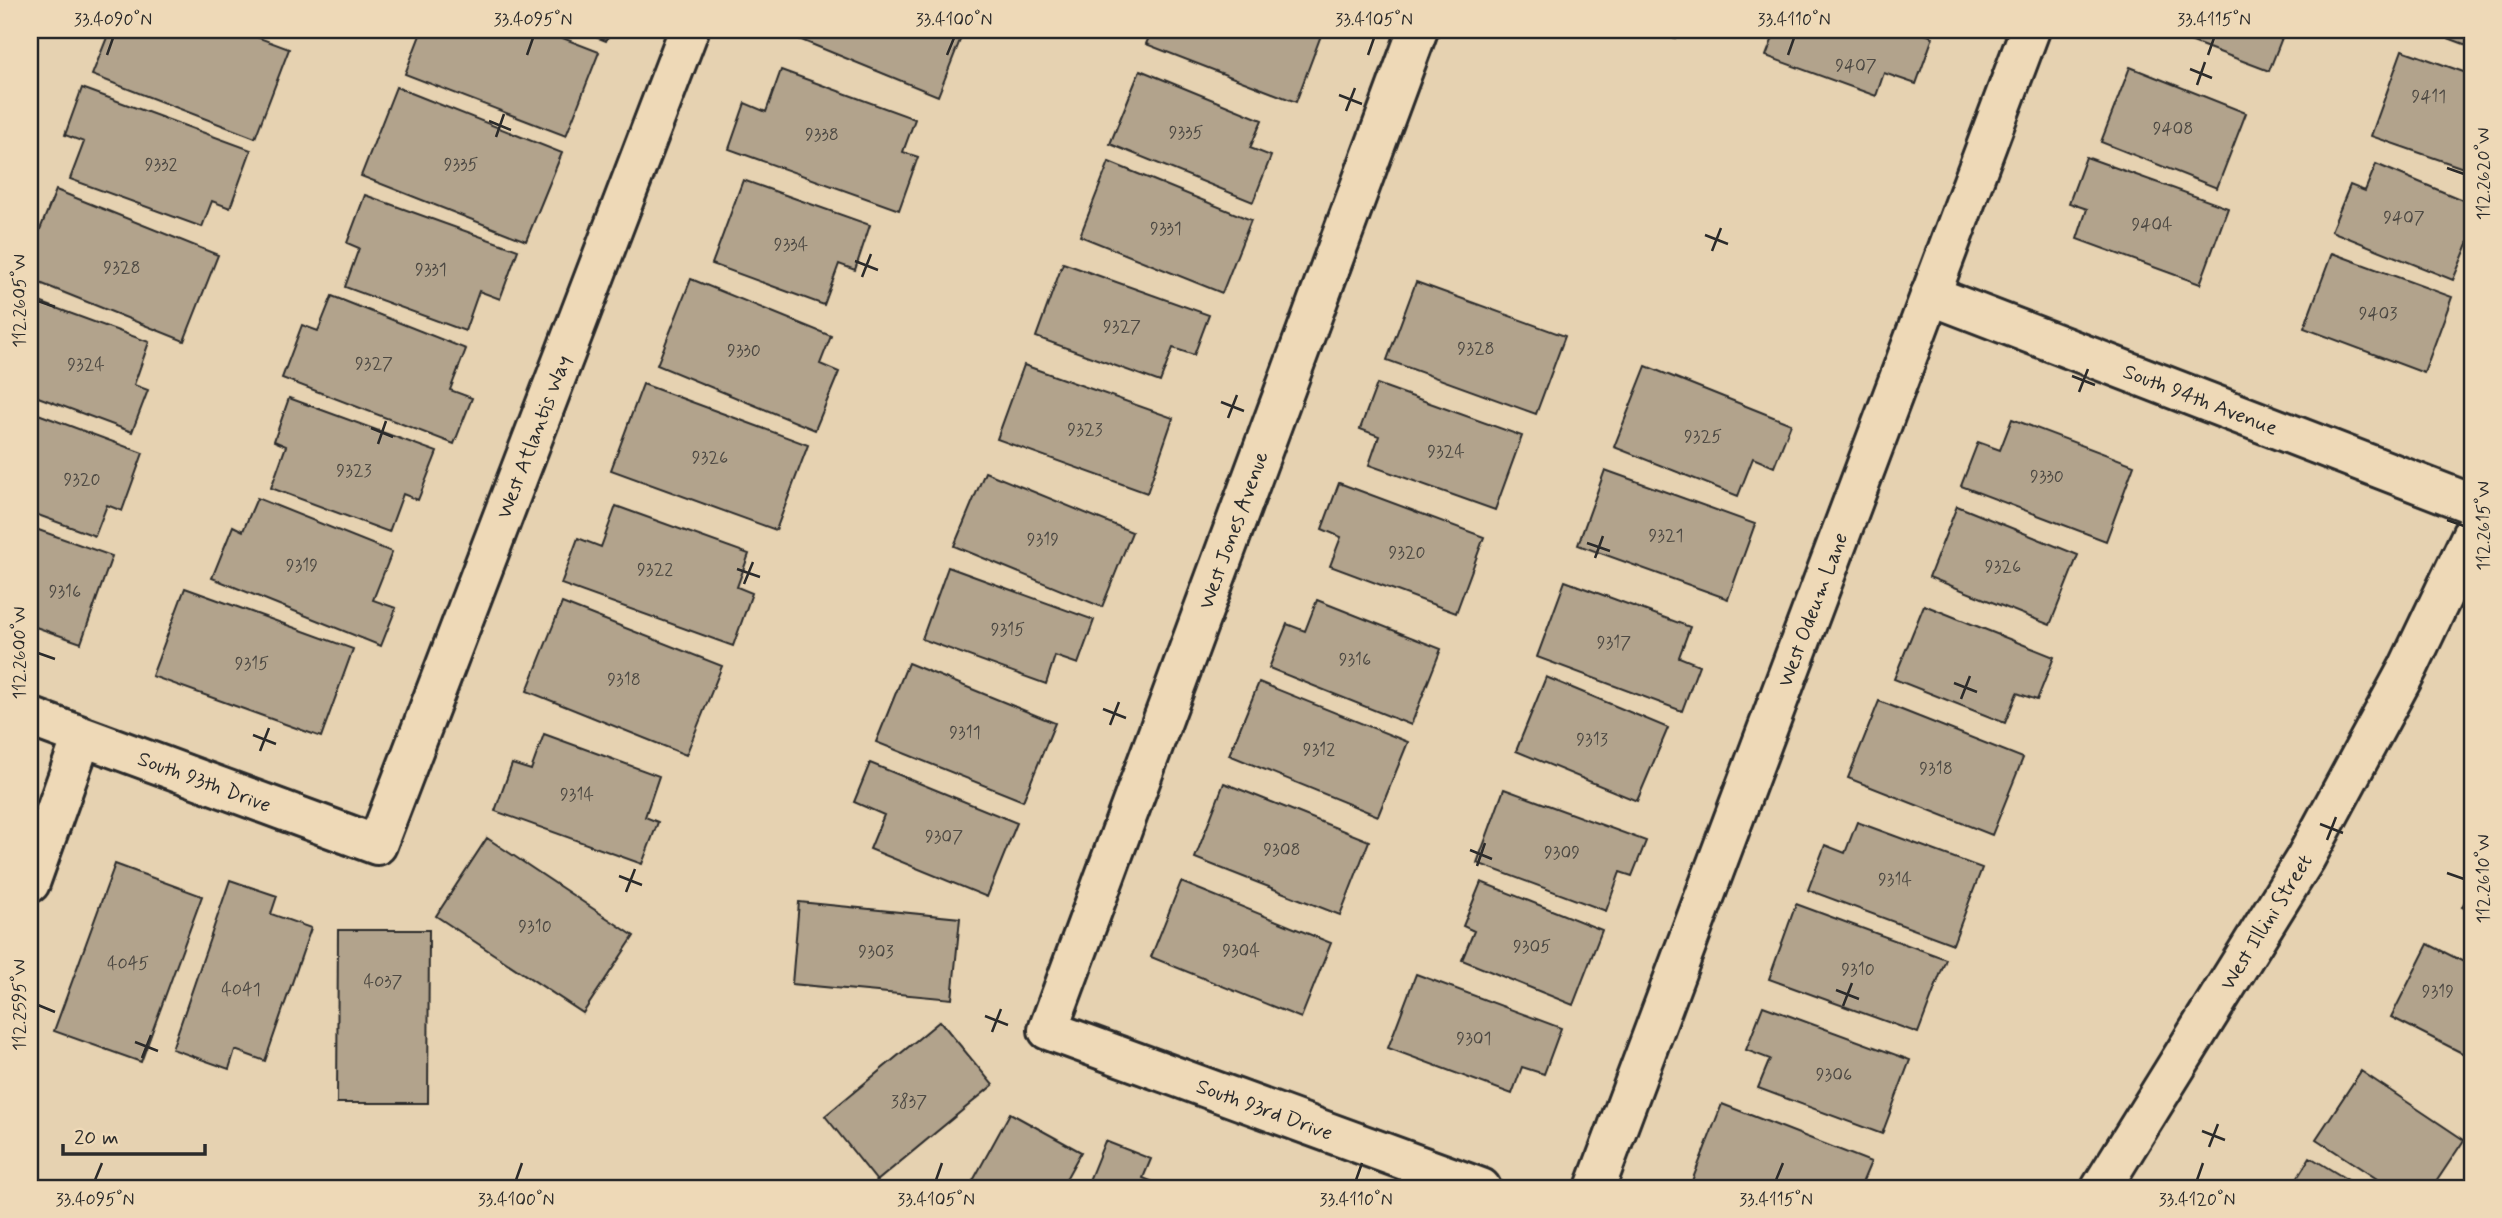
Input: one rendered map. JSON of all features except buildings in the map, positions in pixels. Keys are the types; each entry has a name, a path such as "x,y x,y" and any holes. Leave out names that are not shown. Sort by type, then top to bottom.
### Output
{"street":[{"name":"West Atlantis Way","path":"377,845 689,30"},
{"name":"West Jones Avenue","path":"1048,1030 1418,30"},
{"name":"West Odeum Lane","path":"1595,1188 2029,30"},
{"name":"South 94th Avenue","path":"1930,295 2472,504"},
{"name":"West Illini Street","path":"2101,1188 2305,859 2408,668 2472,534"},
{"name":"South 93th Drive","path":"30,717 377,845"},
{"path":"30,883 82,737"},
{"name":"South 93rd Drive","path":"1048,1030 1481,1188"}]}
